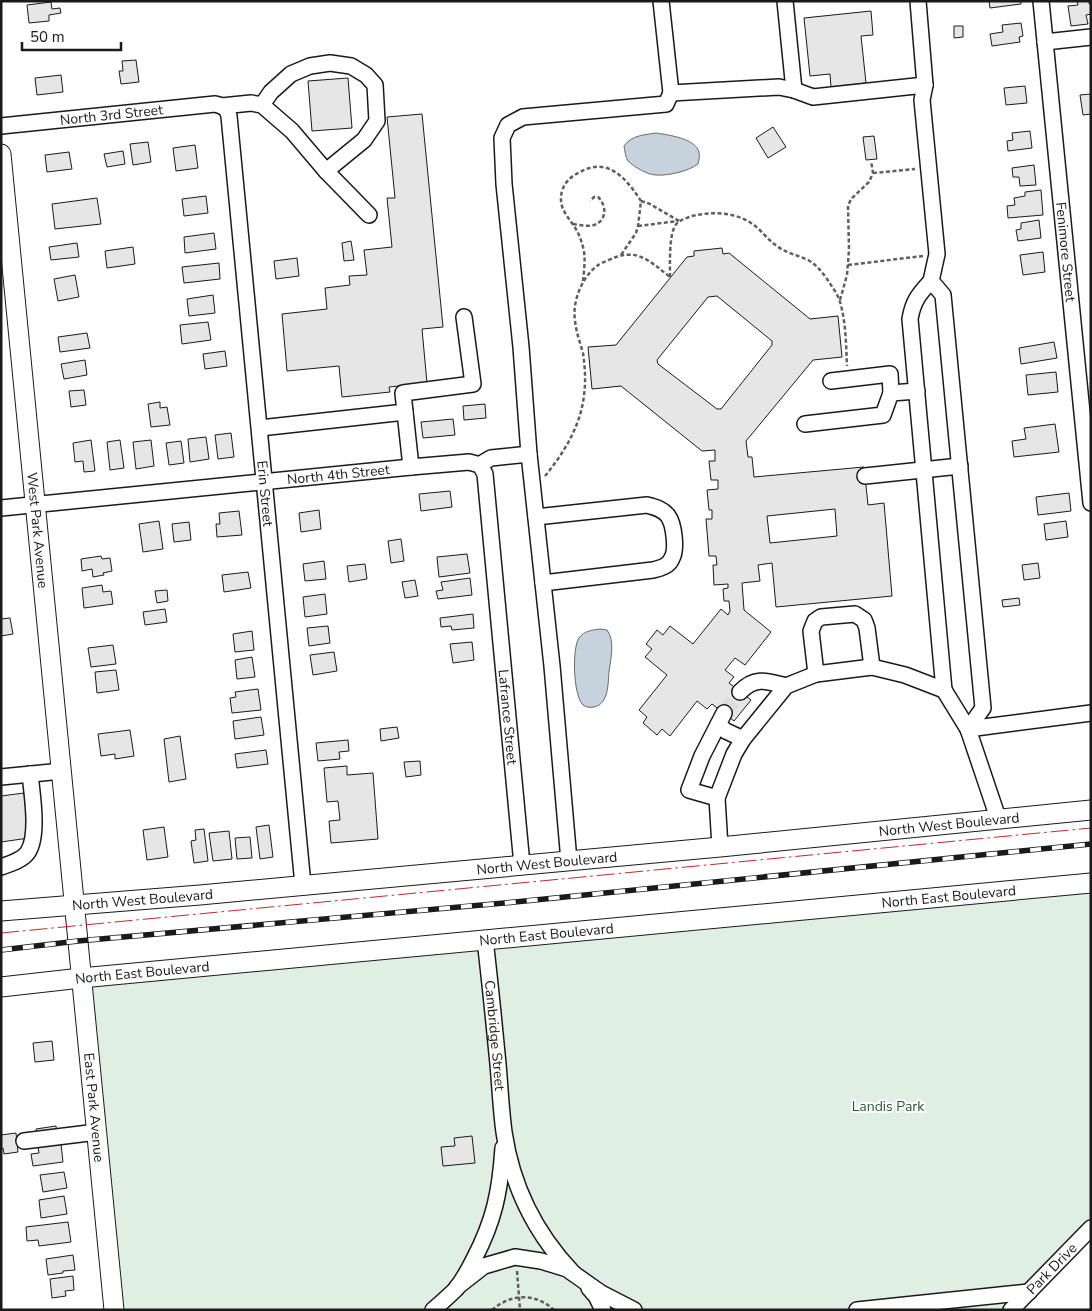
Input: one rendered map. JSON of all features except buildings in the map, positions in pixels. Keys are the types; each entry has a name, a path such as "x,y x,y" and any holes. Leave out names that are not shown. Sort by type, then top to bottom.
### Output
{"main road":[{"name":"West Park Avenue","path":"1,154 75,905"},
{"name":"North West Boulevard","path":"1,911 200,895 569,861 1091,810"},
{"name":"North East Boulevard","path":"1,987 1091,882"},
{"name":"East Park Avenue","path":"75,905 114,1310"}],"street":[{"path":"569,861 552,666 529,454 520,337 504,184 502,138 508,126 524,116 666,104 671,93 662,1"},
{"path":"785,1 794,90"},
{"path":"918,1 926,85 922,100 937,254 931,281 917,296 910,319 944,690 968,729 998,818"},
{"name":"Fenimore Street","path":"1041,1 1091,503"},
{"path":"1045,42 1091,37"},
{"path":"326,171 364,140 377,121 374,86 366,75 351,66 330,63 310,66 291,74 271,92 262,105 292,131 326,171 369,215"},
{"path":"671,93 779,87 813,97 926,85"},
{"name":"North 3rd Street","path":"1,126 216,104 222,106 251,103 262,105"},
{"name":"Erin Street","path":"222,106 227,110 229,116 304,885"},
{"path":"931,281 944,295 983,708 968,729"},
{"path":"411,467 403,393 473,384 464,317"},
{"path":"806,424 884,415 891,393 890,374 831,380"},
{"path":"891,393 917,391"},
{"path":"260,428 405,412"},
{"path":"479,465 491,458 529,454"},
{"name":"North 4th Street","path":"1,508 411,467 469,462 479,465"},
{"name":"Lafrance Street","path":"479,465 484,469 485,474 522,865"},
{"path":"865,476 960,466"},
{"path":"536,517 647,505 658,508 668,516 673,531 674,547 672,558 665,566 653,570 543,584"},
{"path":"816,674 811,631 815,621 821,617 855,614 864,620 867,628 872,667"},
{"path":"720,847 718,798 734,754 743,739 786,686 816,674 872,667 905,675 944,690"},
{"path":"740,692 747,685 754,682 762,681 786,686"},
{"path":"968,729 1091,713"},
{"path":"718,798 689,790 702,756 721,719 726,731 743,739"},
{"path":"1,777 62,772"},
{"path":"1,866 20,859 28,852 34,826 30,774"},
{"name":"Cambridge Street","path":"486,940 504,1132 513,1173 526,1205 551,1249 592,1291 603,1310"},
{"path":"24,1141 97,1132"},
{"name":"Cambridge Street","path":"443,1310 467,1273 487,1234 497,1201 501,1177 504,1132"},
{"name":"Park Drive","path":"1011,1310 1091,1228"},
{"path":"433,1310 455,1289 484,1266 515,1257 541,1261 567,1269 601,1293 634,1310"},
{"path":"857,1310 1029,1292"}],"path":[{"path":"839,300 847,275 848,265 848,206 851,199 869,182 872,173 871,161"},
{"path":"533,491 560,457 580,417 584,396 586,374 574,318 575,301 582,283 585,263 584,249 573,224 564,213 561,204 562,191 567,181 573,175 593,167 614,170 642,201 679,221"},
{"path":"872,173 929,168"},
{"path":"573,224 588,226 601,221 605,207 602,201 598,197 590,201"},
{"path":"620,255 636,233 642,201"},
{"path":"638,226 679,221 706,213 723,213 738,216 754,225 776,246 818,267 839,300 843,317 848,378"},
{"path":"582,283 596,266 620,255 632,254 645,258 670,278 672,235 679,221"},
{"path":"848,265 937,254"},
{"path":"515,1257 520,1310"},
{"path":"492,1310 501,1303 519,1297 541,1300 554,1310"}],"green space":[{"name":"Landis Park","path":"1091,883 1091,1229 1012,1310 114,1310 81,978"}],"shaded area":[{"path":"656,133 680,138 692,143 699,152 698,164 689,169 666,175 649,174 634,166 628,161 624,146 627,142 639,136"},
{"path":"600,629 607,630 612,644 608,687 603,702 594,707 587,707 583,705 577,692 575,682 575,651 579,638 583,634"}],"tunnel":[{"path":"724,713 740,692"}],"railway":[{"path":"1,950 78,941 515,902 1091,844"}],"power":[{"path":"1,933 1091,828"}]}
